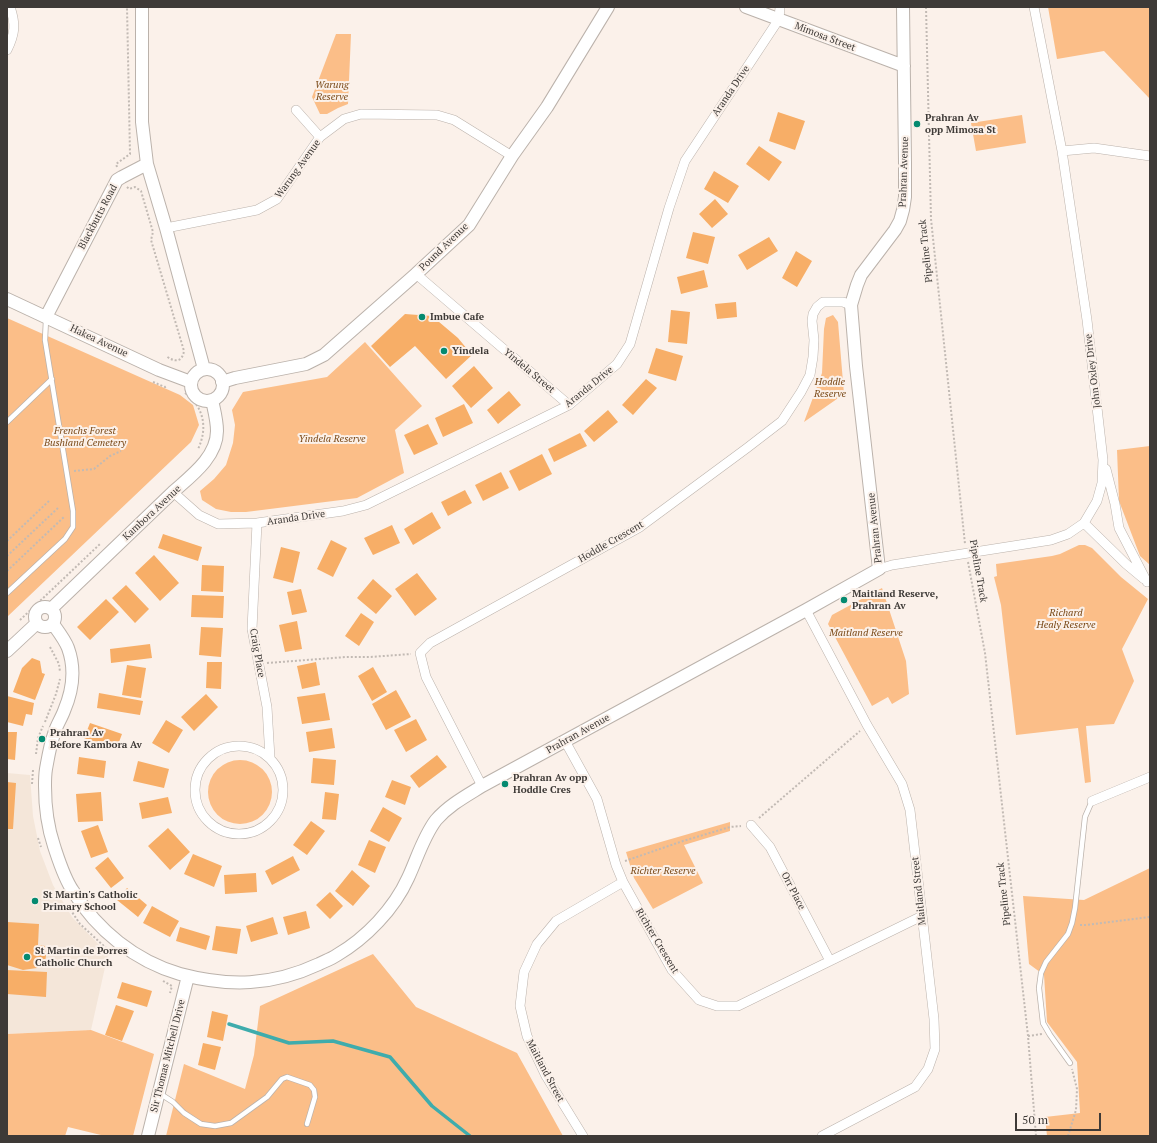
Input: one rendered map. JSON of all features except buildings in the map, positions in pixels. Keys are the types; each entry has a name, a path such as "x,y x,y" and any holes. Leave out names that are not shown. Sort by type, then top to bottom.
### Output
{"street":[{"path":"7,50 11,42 15,25 10,7"},
{"path":"142,7 142,122 147,164 204,369"},
{"name":"Pound Avenue","path":"222,382 306,364 324,355 469,225 512,156 547,107 608,7"},
{"name":"Mimosa Street","path":"746,7 779,13 904,66"},
{"name":"Prahran Avenue","path":"53,624 67,647 73,670 72,690 54,734 45,771 45,808 50,832 60,864 72,890 101,927 121,944 141,957 166,970 209,981 231,983 254,982 280,978 305,970 337,956 359,940 380,921 398,896 407,880 427,833 439,817 452,805 482,786 879,569 856,366 851,305 861,275 895,230 900,221 903,210 905,197 905,163 903,7"},
{"name":"John Oxley Drive","path":"879,569 892,565 1051,540 1068,534 1084,523 1097,501 1102,483 1103,460 1086,320 1062,151 1034,7"},
{"name":"Aranda Drive","path":"173,492 199,515 218,524 257,523 343,511 366,504 569,405 618,364 630,344 669,208 685,161 779,13"},
{"path":"296,110 320,137"},
{"name":"Warung Avenue","path":"166,228 257,210 277,200 320,137 344,119 361,114 437,115 454,120 512,156"},
{"path":"1062,151 1094,148 1150,156"},
{"name":"Blackbutts Road","path":"46,317 117,180 147,164"},
{"name":"Yindela Street","path":"416,274 569,405"},
{"name":"Hakea Avenue","path":"7,299 159,370 187,387"},
{"name":"Hoddle Crescent","path":"420,653 430,643 640,527 748,448 782,421 810,375 814,340 812,321 813,314 817,307 823,302 843,302 851,305"},
{"path":"204,369 218,373 222,382 221,393 217,397 208,401 199,399 187,387 196,374 204,369"},
{"name":"Kambora Avenue","path":"51,609 188,479 209,456 213,449 217,432 212,400"},
{"path":"1103,460 1115,504 1119,528 1149,583"},
{"name":"Craig Place","path":"257,523 252,629 267,707 270,758 279,770 283,785 282,800 276,814 266,826 253,833 238,835 223,832 211,825 201,815 195,801 194,787 197,773 205,760 216,751 230,746 244,746 258,750 270,758"},
{"path":"1084,523 1126,564 1149,583"},
{"path":"44,608 51,609 55,618 51,626 44,628 36,623 35,616 38,610 44,608"},
{"name":"Maitland Street","path":"806,610 867,725 902,784 910,810 934,1019 935,1049 928,1069 915,1087 822,1136"},
{"path":"7,650 36,623"},
{"path":"420,653 426,676 482,786"},
{"name":"Richter Crescent","path":"565,741 597,799 616,865 623,882 672,970 699,1000 717,1006 738,1006 922,916"},
{"path":"1092,801 1150,777"},
{"name":"Orr Place","path":"751,825 770,847 830,961"},
{"name":"Maitland Street","path":"583,1136 546,1076 527,1036 520,1006 524,972 537,944 556,921 623,882"},
{"name":"Sir Thomas Mitchell Drive","path":"148,1136 188,976"}],"lane":[{"path":"7,593 65,539 73,527 73,511 45,340 46,317"},
{"path":"7,422 52,379"},
{"path":"1070,1063 1043,1023 1039,988 1041,973 1046,962 1068,934 1072,923 1085,817 1092,801"},
{"path":"159,1093 173,1102 184,1113 201,1124 215,1126 231,1123 268,1098 282,1079 287,1077 310,1085 314,1090 315,1097 307,1124"}],"path":[{"path":"117,168 116,164 130,154 127,7"},
{"name":"Pipeline Track","path":"926,7 931,219 966,553 985,653 1028,1036 1036,1136"},
{"path":"127,186 129,190 135,187 141,191 153,232 151,240 184,351 183,357 175,361 166,356"},
{"path":"153,382 165,387 171,385"},
{"path":"187,387 188,395 198,405 203,420 203,440 197,451"},
{"path":"67,472 94,469 110,456 121,451"},
{"path":"7,541 50,500"},
{"path":"7,556 58,508"},
{"path":"7,571 69,513"},
{"path":"20,620 102,542"},
{"path":"36,754 38,738 56,694 60,677 59,664 50,647"},
{"path":"259,664 420,653"},
{"path":"616,865 683,841 730,827 751,825 867,725"},
{"path":"32,784 33,769"},
{"path":"38,835 42,849"},
{"path":"65,902 80,924 110,951"},
{"path":"1072,923 1085,926 1150,917"},
{"path":"159,979 172,986 170,993"},
{"path":"1028,1036 1036,1035"},
{"path":"1068,1136 1076,1110 1077,1089 1070,1063"}],"shaded area":[{"name":"St Martin's Catholic Primary School","path":"7,773 30,775 33,816 40,851 53,885 72,917 108,954 91,1030 7,1034"}],"green space":[{"path":"1048,7 1150,7 1150,99 1104,51 1057,59"},
{"name":"Warung Reserve","path":"336,34 351,34 348,104 327,114 320,114 312,97"},
{"path":"1022,115 1026,143 976,151 971,123"},
{"name":"Hoddle Reserve","path":"833,315 838,322 844,394 804,422 822,373 826,318"},
{"name":"Frenchs Forest Bushland Cemetery","path":"7,318 180,395 193,405 199,425 191,442 7,617"},
{"name":"Yindela Reserve","path":"365,342 422,406 395,430 404,473 357,498 246,512 231,512 216,509 202,500 200,491 214,479 226,465 233,443 235,425 232,410 243,392 327,377"},
{"path":"1150,446 1150,565 1140,556 1119,501 1117,450"},
{"name":"Richard Healy Reserve","path":"1079,545 1085,545 1092,548 1121,577 1148,599 1122,649 1134,681 1114,724 1086,726 1091,782 1085,783 1078,728 1016,735 1001,605 994,577 997,576 996,564 1052,556"},
{"name":"Maitland Reserve","path":"882,588 906,661 909,694 892,704 888,697 872,706 828,624 832,615"},
{"path":"240,760 252,762 263,769 270,780 272,792 270,804 263,815 252,822 240,824 228,822 217,815 210,804 208,792 210,780 217,769 228,762"},
{"name":"Richter Reserve","path":"730,822 730,831 684,845 703,883 653,909 634,878 626,852"},
{"path":"1150,868 1150,1136 1047,1136 1045,1117 1080,1113 1077,1062 1047,1022 1044,975 1029,964 1023,896 1084,900"},
{"path":"373,954 416,1007 517,1053 563,1136 166,1136 184,1064 245,1089 254,1055 260,1006"},
{"path":"91,1030 154,1054 133,1136 105,1136 68,1127 65,1136 7,1136 7,1034"}],"waterway":[{"path":"229,1024 289,1043 333,1041 390,1057 432,1106 470,1136"}],"place":[{"name":"Prahran Av opp Mimosa St","path":"917,124"},
{"name":"Imbue Cafe","path":"422,317"},
{"name":"Yindela","path":"444,351"},
{"name":"Maitland Reserve, Prahran Av","path":"844,600"},
{"name":"Prahran Av Before Kambora Av","path":"42,739"},
{"name":"Prahran Av opp Hoddle Cres","path":"505,784"},
{"name":"St Martin's Catholic Primary School","path":"35,901"},
{"name":"St Martin de Porres Catholic Church","path":"27,957"}]}
